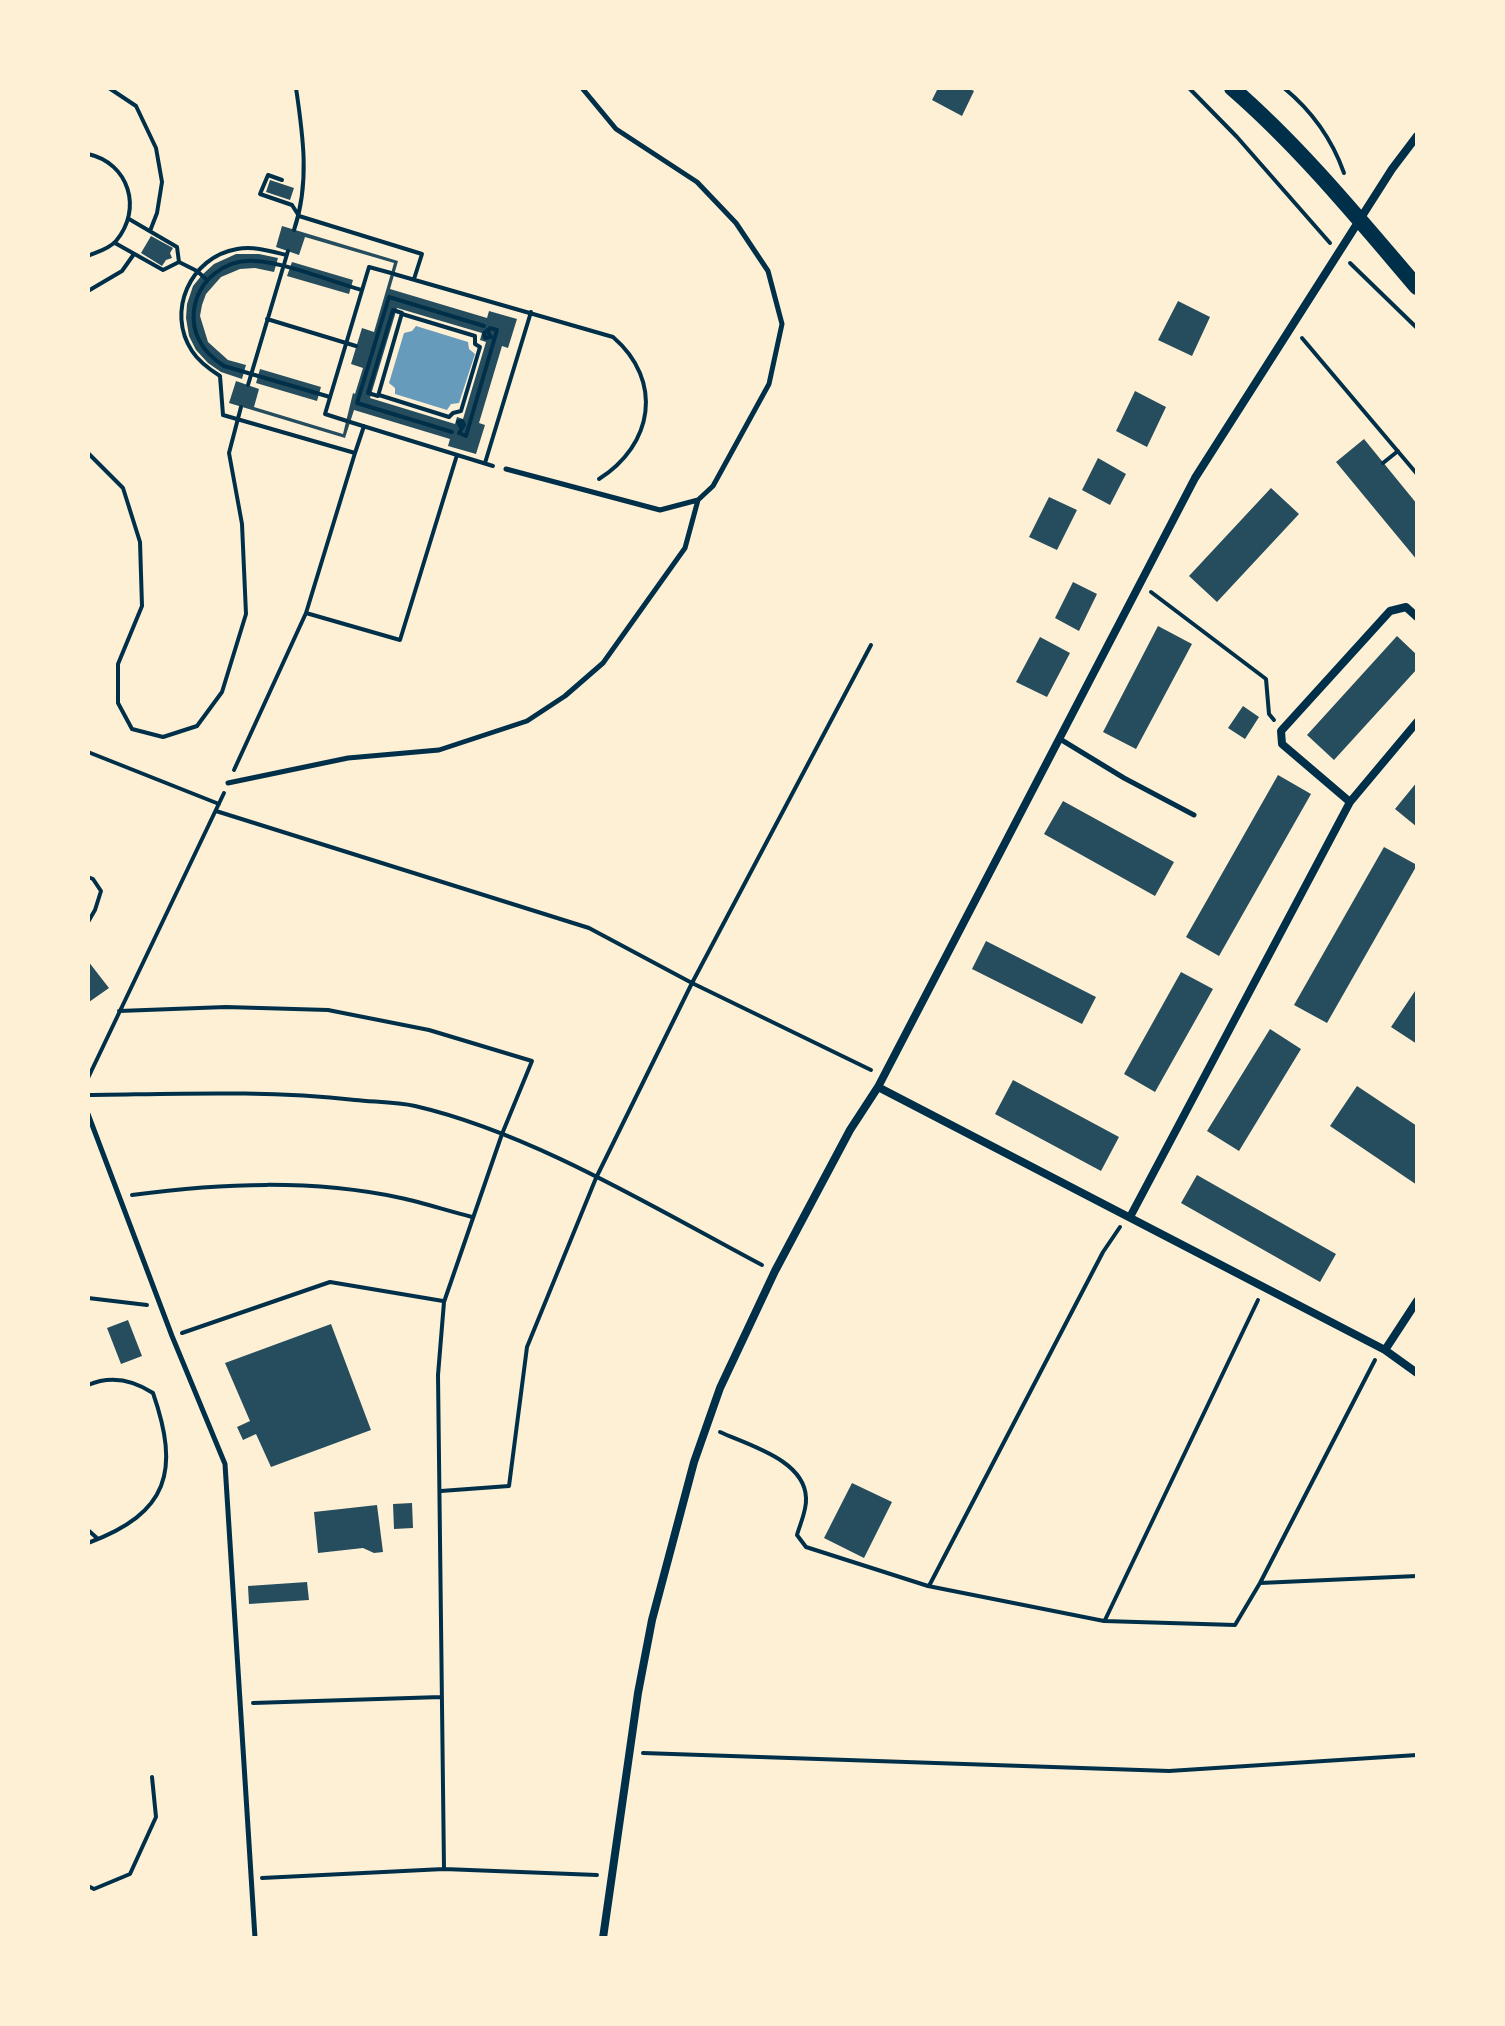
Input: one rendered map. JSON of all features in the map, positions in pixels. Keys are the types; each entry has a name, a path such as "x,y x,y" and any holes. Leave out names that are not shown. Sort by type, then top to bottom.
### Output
{"main road":[{"path":"1232,88 1291,142 1417,287"}],"street":[{"path":"603,1938 629,1753 652,1620 706,1425 720,1388 775,1271 850,1130 884,1076 1195,478 1392,169 1417,136"},
{"path":"1350,802 1282,744 1281,731 1390,611 1406,607 1417,617"},
{"path":"1130,1217 1350,802 1417,722"},
{"path":"878,1087 1385,1350 1417,1373"},
{"path":"1385,1350 1417,1301"}],"lane":[{"path":"506,469 660,510 698,500 713,486 769,384 782,324 768,271 736,223 697,182 616,129 582,88"},
{"path":"228,783 348,758 439,750 527,721 565,696 603,663 685,548 698,500"},
{"path":"1060,739 1194,815"},
{"path":"88,1114 172,1336 225,1464 255,1938"}],"path":[{"path":"109,88 136,106 156,148 162,182 157,213 150,231"},
{"path":"294,230 299,216 305,148 296,88"},
{"path":"1189,88 1339,252 1417,328"},
{"path":"1284,88 1325,132 1336,150 1346,178"},
{"path":"88,154 106,161 123,178 130,191 129,219 115,243 88,256"},
{"path":"282,180 268,175 260,194 292,205 299,216 422,254 414,279"},
{"path":"129,219 177,247 179,262"},
{"path":"115,243 163,270 179,262"},
{"path":"248,385 287,253 235,249 209,260 188,285 181,304 184,337 198,359 220,376 223,415 355,453"},
{"path":"88,291 122,271 134,254"},
{"path":"330,397 224,366 213,359 196,335 194,305 200,290 217,270 238,261 257,261 283,267 362,290"},
{"path":"179,262 207,280"},
{"path":"531,312 485,463 325,414 369,267 531,312 613,337 626,348 646,389 646,415 637,444 618,467 595,482 575,489"},
{"path":"486,370 497,330 389,297 357,403 455,432 458,422 464,422 459,433 466,436 493,344"},
{"path":"393,310 475,336 475,344 480,347 461,411 449,417 379,395 368,393 393,310"},
{"path":"379,395 402,314"},
{"path":"267,319 356,346"},
{"path":"1292,325 1417,474"},
{"path":"88,453 123,488 140,542 142,606 118,664 118,703 132,729 163,737 197,726 222,692 246,614 242,524 229,453 241,407"},
{"path":"88,1078 216,811 306,613 364,426"},
{"path":"1383,463 1398,451"},
{"path":"306,613 400,640 457,455"},
{"path":"1140,583 1266,679 1269,714 1281,731"},
{"path":"441,1491 509,1486 527,1347 596,1178 692,983 871,645"},
{"path":"88,752 219,804"},
{"path":"216,811 589,928 692,983 884,1076"},
{"path":"88,877 101,891 88,922"},
{"path":"119,1011 226,1007 328,1010 429,1030 532,1061 502,1134 444,1302 438,1375 444,1869"},
{"path":"88,1095 237,1093 331,1097 414,1106 502,1134 596,1178 775,1271"},
{"path":"118,1197 184,1188 250,1184 322,1187 399,1198 472,1217"},
{"path":"928,1586 1113,1233 1130,1217"},
{"path":"172,1336 330,1282 444,1302"},
{"path":"1104,1621 1264,1287"},
{"path":"88,1298 153,1305"},
{"path":"706,1425 779,1459 799,1478 807,1501 797,1535 806,1547 928,1586 1104,1621 1235,1625 1260,1583 1371,1364 1385,1350"},
{"path":"88,1385 114,1379 131,1381 153,1393 164,1424 167,1455 158,1498 136,1521 88,1543"},
{"path":"88,1530 98,1539"},
{"path":"1260,1583 1417,1576"},
{"path":"239,1703 441,1697"},
{"path":"629,1753 1169,1771 1417,1755"},
{"path":"88,1886 94,1889 130,1874 156,1817 152,1777"},
{"path":"252,1878 444,1869 612,1876"}],"water":[{"path":"416,326 468,342 469,349 475,354 459,403 451,404 447,410 395,394 395,388 389,383 404,333"}],"building":[{"path":"938,88 968,88 974,91 962,116 932,100"},
{"path":"270,180 294,188 290,200 266,192"},
{"path":"282,226 398,261 390,289 487,318 489,311 517,319 508,348 502,346 479,423 485,425 476,454 448,446 450,439 354,410 345,438 229,403 236,381 259,389 254,407 343,434 363,368 351,364 362,328 374,332 394,263 305,237 299,255 276,247","holes":["397,308 482,333 480,340 486,342 463,419 457,417 455,424 370,398"]},
{"path":"151,236 173,248 170,253 172,258 162,266 141,253"},
{"path":"236,254 278,258 274,272 240,269 221,277 206,294 202,305 200,316 208,342 228,360 246,365 242,379 221,372 196,350 189,336 186,318 193,286 214,264"},
{"path":"292,262 353,280 349,294 287,276"},
{"path":"1178,301 1210,317 1192,356 1158,340"},
{"path":"260,369 321,387 317,401 256,383"},
{"path":"1135,391 1166,407 1147,447 1116,431"},
{"path":"1364,439 1417,504 1417,560 1336,462"},
{"path":"1098,458 1126,474 1110,505 1082,490"},
{"path":"1271,488 1299,514 1217,602 1189,576"},
{"path":"1049,497 1077,510 1057,550 1029,537"},
{"path":"1073,582 1097,594 1079,631 1055,618"},
{"path":"1158,626 1192,644 1136,749 1103,732"},
{"path":"1397,636 1417,655 1417,669 1334,760 1307,735"},
{"path":"1040,637 1070,653 1047,697 1016,682"},
{"path":"1243,706 1259,717 1245,739 1228,728"},
{"path":"1278,775 1311,794 1219,956 1186,937"},
{"path":"1417,782 1417,827 1395,809"},
{"path":"1063,801 1174,862 1155,896 1044,834"},
{"path":"1384,847 1417,865 1327,1023 1294,1005"},
{"path":"986,941 1096,997 1082,1024 972,969"},
{"path":"88,961 109,988 89,1002 88,1000"},
{"path":"1181,972 1213,989 1155,1092 1124,1074"},
{"path":"1417,988 1417,1044 1391,1027"},
{"path":"1270,1029 1301,1049 1239,1151 1207,1131"},
{"path":"1013,1080 1119,1137 1101,1171 995,1114"},
{"path":"1357,1086 1417,1126 1417,1185 1330,1126"},
{"path":"1197,1175 1336,1254 1320,1282 1181,1203"},
{"path":"128,1320 142,1356 121,1364 107,1328"},
{"path":"331,1324 371,1430 271,1467 256,1434 243,1440 237,1427 250,1421 225,1363"},
{"path":"852,1483 892,1502 864,1558 824,1538"},
{"path":"412,1503 413,1528 394,1529 393,1504"},
{"path":"377,1505 383,1552 374,1553 363,1548 318,1553 314,1512"},
{"path":"307,1582 309,1600 249,1604 248,1586"}]}
